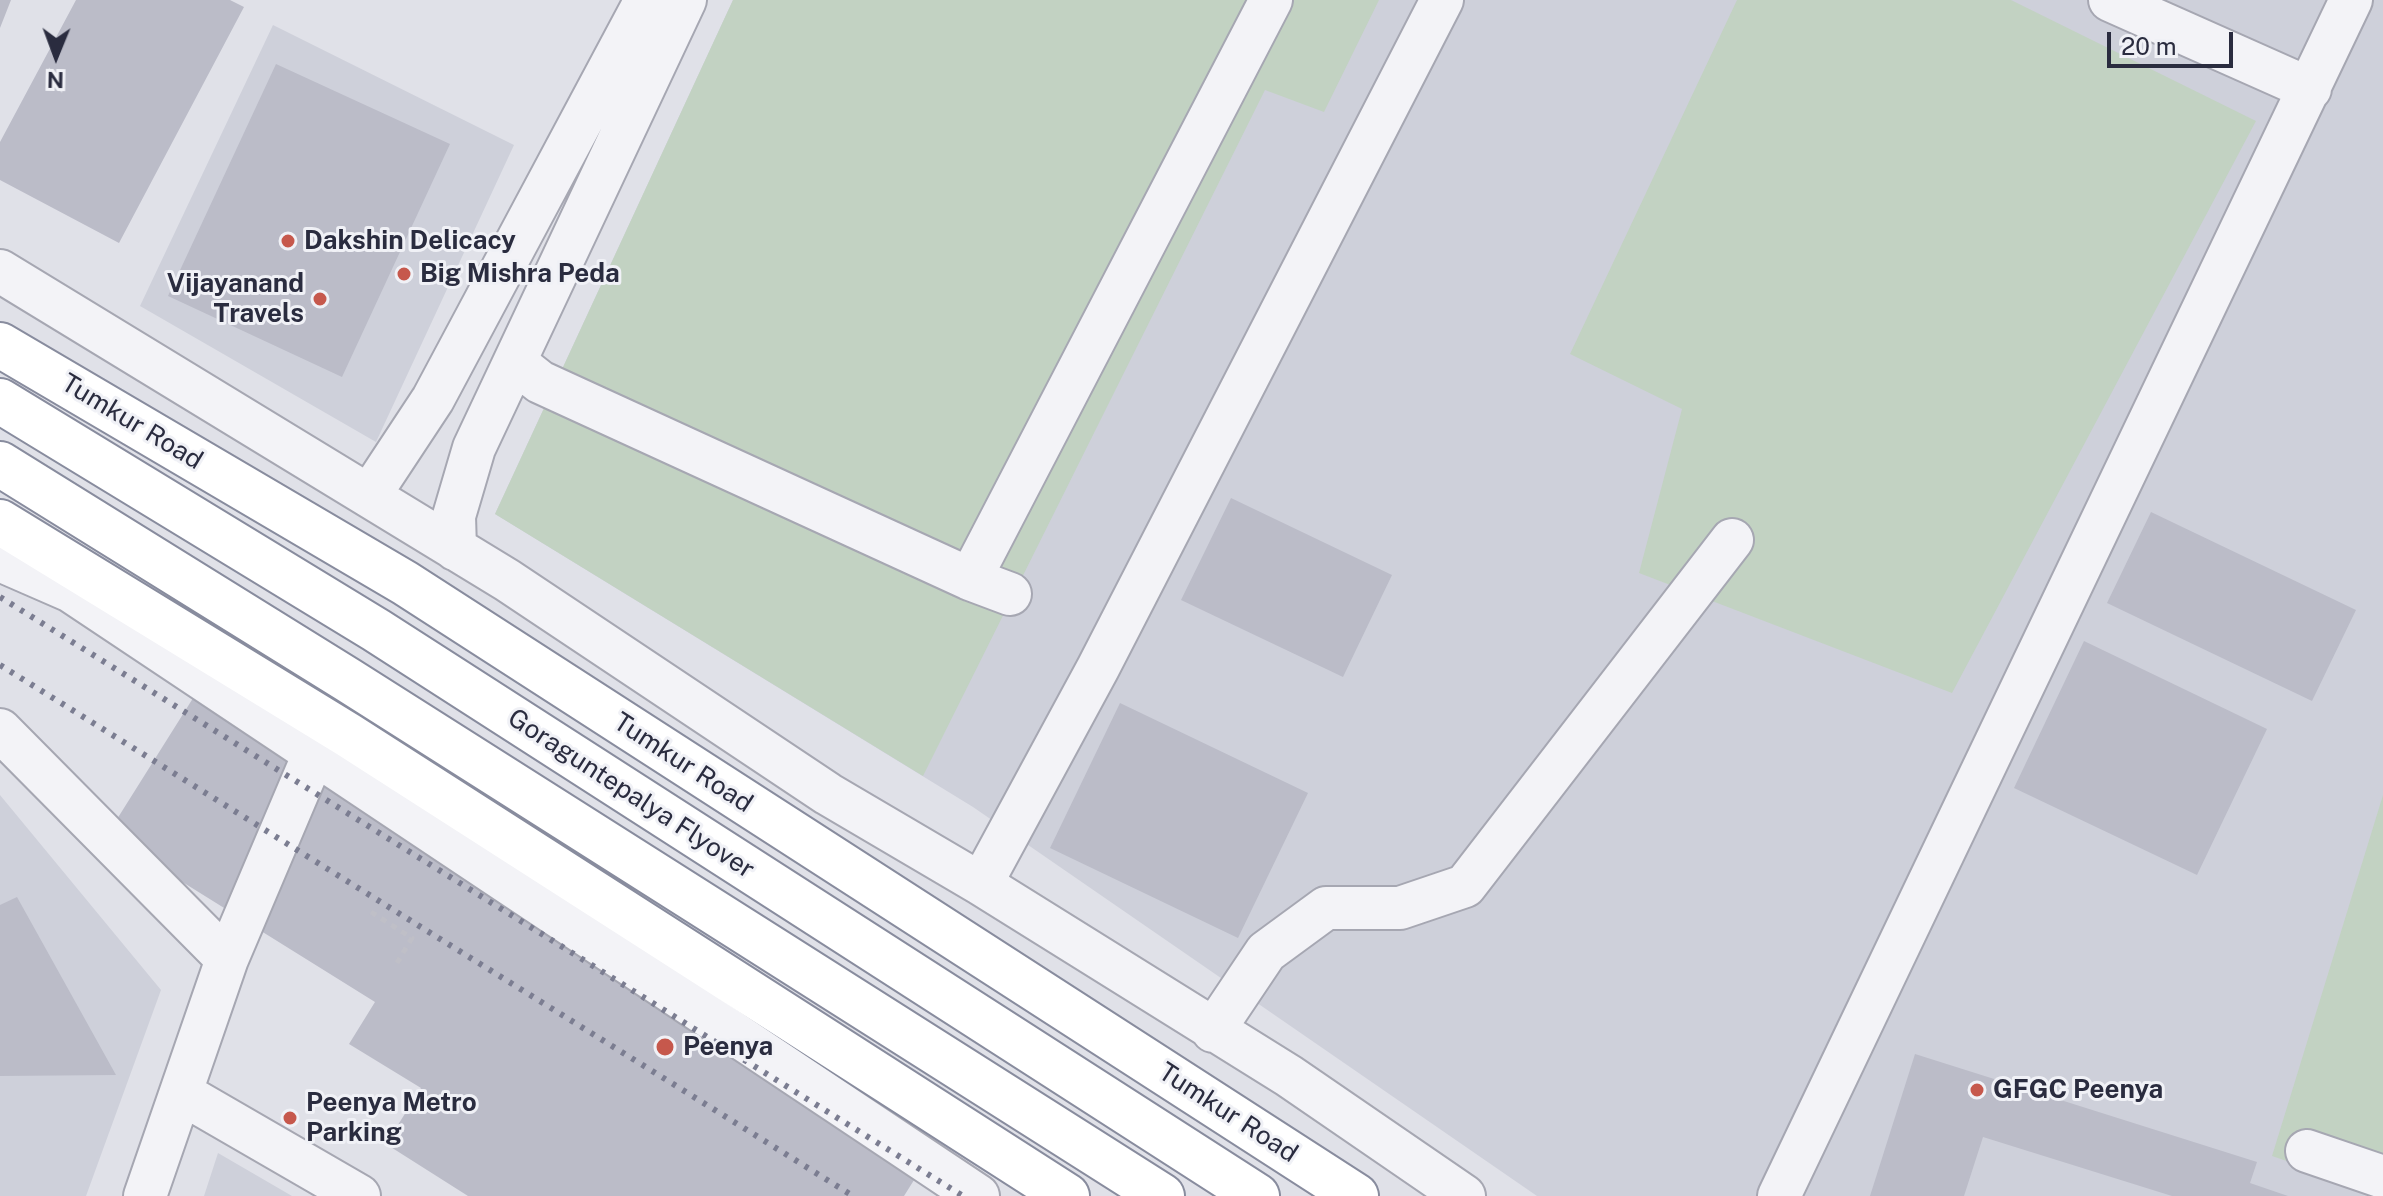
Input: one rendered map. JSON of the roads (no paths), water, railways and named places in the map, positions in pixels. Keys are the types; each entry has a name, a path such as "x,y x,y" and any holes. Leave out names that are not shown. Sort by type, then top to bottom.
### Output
{"highway":[{"name":"Tumkur Road","path":"0,345 405,583 1356,1196"},
{"name":"Goraguntepalya Flyover","path":"0,401 376,630 1257,1196"},
{"name":"Goraguntepalya Flyover","path":"0,464 348,680 1162,1196"},
{"path":"0,522 361,743 1067,1196"}],"street":[{"path":"369,496 433,399 646,0"},
{"path":"455,549 454,516 474,448 685,0"},
{"path":"970,579 1271,0"},
{"path":"981,884 1098,668 1442,0"},
{"path":"2110,0 2310,89"},
{"path":"1779,1196 2310,89 2348,1"},
{"path":"0,271 455,549 828,794 981,884 1289,1076 1464,1196"},
{"path":"516,363 540,382 970,579 1010,594"},
{"path":"1213,1031 1266,952 1326,908 1400,908 1465,886 1732,540"},
{"path":"0,560 71,591 976,1196"},
{"path":"0,730 227,959"},
{"path":"145,1196 227,959 314,754"},
{"path":"181,1093 359,1196"},
{"path":"2307,1151 2383,1177"}],"railway":[{"path":"0,597 963,1196"},
{"path":"0,665 853,1196"}],"place":[{"name":"Dakshin Delicacy","path":"288,241"},
{"name":"Big Mishra Peda","path":"404,274"},
{"name":"Vijayanand Travels","path":"320,299"},
{"name":"Peenya","path":"665,1047"},
{"name":"GFGC Peenya","path":"1977,1090"},
{"name":"Peenya Metro Parking","path":"290,1118"}]}
